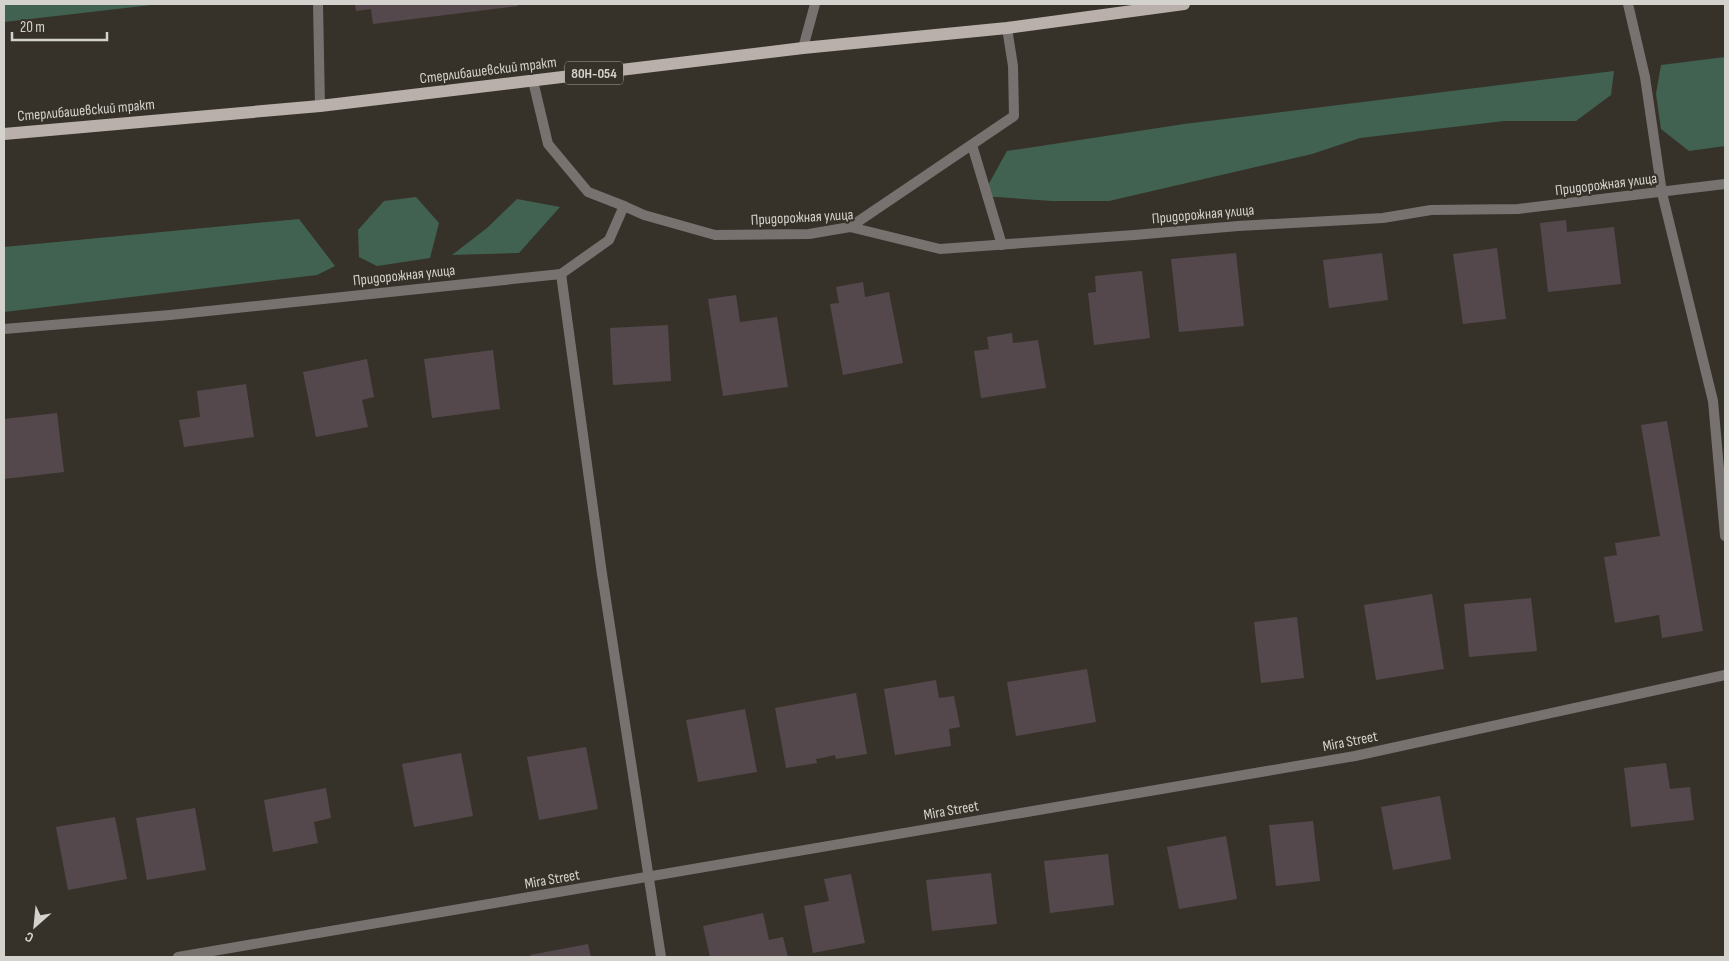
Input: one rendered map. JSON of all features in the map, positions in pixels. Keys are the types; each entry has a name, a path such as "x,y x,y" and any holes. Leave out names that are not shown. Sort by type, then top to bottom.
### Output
{"main road":[{"name":"Стерлибашевский тракт","path":"4,134 320,106 803,48 1007,28 1184,4"}],"street":[{"path":"318,4 320,106"},
{"path":"803,48 815,4"},
{"path":"1628,4 1645,77 1662,193 1713,401 1725,536"},
{"path":"850,227 1014,116 1012,66 1007,28"},
{"path":"533,81 548,144 588,192 624,206"},
{"path":"972,145 1002,245"},
{"name":"Придорожная улица","path":"4,329 170,315 561,274 609,240 624,206 644,215 715,235 809,234 850,227 940,248 1002,245 1238,226 1383,218 1431,210 1518,209 1725,184"},
{"path":"561,274 603,584 661,957"},
{"name":"Mira Street","path":"178,957 1355,756 1725,675"}],"green space":[{"path":"4,4 160,4 4,22"},
{"path":"1725,57 1725,146 1689,151 1661,129 1656,94 1661,65"},
{"path":"1614,71 1611,95 1576,121 1504,121 1360,138 1312,154 1109,201 1052,201 982,196 1007,151 1184,124"},
{"path":"416,197 439,223 430,258 377,266 359,257 358,230 384,201"},
{"path":"517,199 560,207 519,253 452,255 487,228"},
{"path":"299,219 335,266 317,275 4,312 4,247"}],"building":[{"path":"355,4 518,4 518,6 373,24 371,9 356,11"},
{"path":"1566,220 1567,232 1614,227 1621,284 1548,292 1540,223"},
{"path":"1497,248 1506,319 1463,324 1453,254"},
{"path":"1236,253 1244,326 1179,332 1171,259"},
{"path":"1382,253 1388,300 1329,308 1323,260"},
{"path":"1142,271 1150,338 1094,345 1088,293 1096,292 1095,276"},
{"path":"863,282 865,297 889,292 903,363 843,375 830,304 839,303 836,287"},
{"path":"736,295 740,322 777,317 788,387 723,396 708,299"},
{"path":"668,325 671,381 613,385 610,328"},
{"path":"1012,333 1013,343 1038,340 1046,388 981,398 974,351 989,349 987,337"},
{"path":"493,350 500,409 432,418 424,359"},
{"path":"367,359 374,397 362,400 368,427 316,437 303,372"},
{"path":"246,384 254,437 184,447 179,420 200,417 197,391"},
{"path":"57,413 64,472 4,479 4,419"},
{"path":"1667,421 1703,631 1662,638 1659,615 1615,623 1604,557 1617,555 1615,543 1660,536 1641,425"},
{"path":"1432,594 1444,669 1376,680 1364,605"},
{"path":"1531,598 1537,651 1469,657 1464,604"},
{"path":"1297,617 1304,678 1261,683 1254,622"},
{"path":"1087,669 1096,722 1016,736 1007,682"},
{"path":"936,680 939,698 954,696 960,727 949,729 951,746 895,755 884,689"},
{"path":"856,693 867,754 836,759 835,755 816,759 817,763 786,768 775,708"},
{"path":"745,709 757,772 698,782 686,720"},
{"path":"586,747 598,809 539,820 527,757"},
{"path":"461,753 473,816 414,827 402,764"},
{"path":"1666,763 1670,789 1690,787 1694,820 1631,827 1624,768"},
{"path":"326,788 331,818 314,822 318,843 273,852 264,800"},
{"path":"1440,796 1451,859 1393,870 1381,807"},
{"path":"195,808 206,870 147,880 136,818"},
{"path":"115,817 127,879 68,890 56,827"},
{"path":"1313,821 1320,881 1276,886 1269,825"},
{"path":"1226,836 1237,899 1179,909 1167,847"},
{"path":"1108,854 1114,905 1050,913 1044,861"},
{"path":"991,873 997,924 932,931 926,880"},
{"path":"851,874 865,943 813,953 804,906 829,901 824,879"},
{"path":"763,913 769,940 783,937 788,957 710,957 703,926"},
{"path":"588,944 591,957 530,957 530,955"}]}
